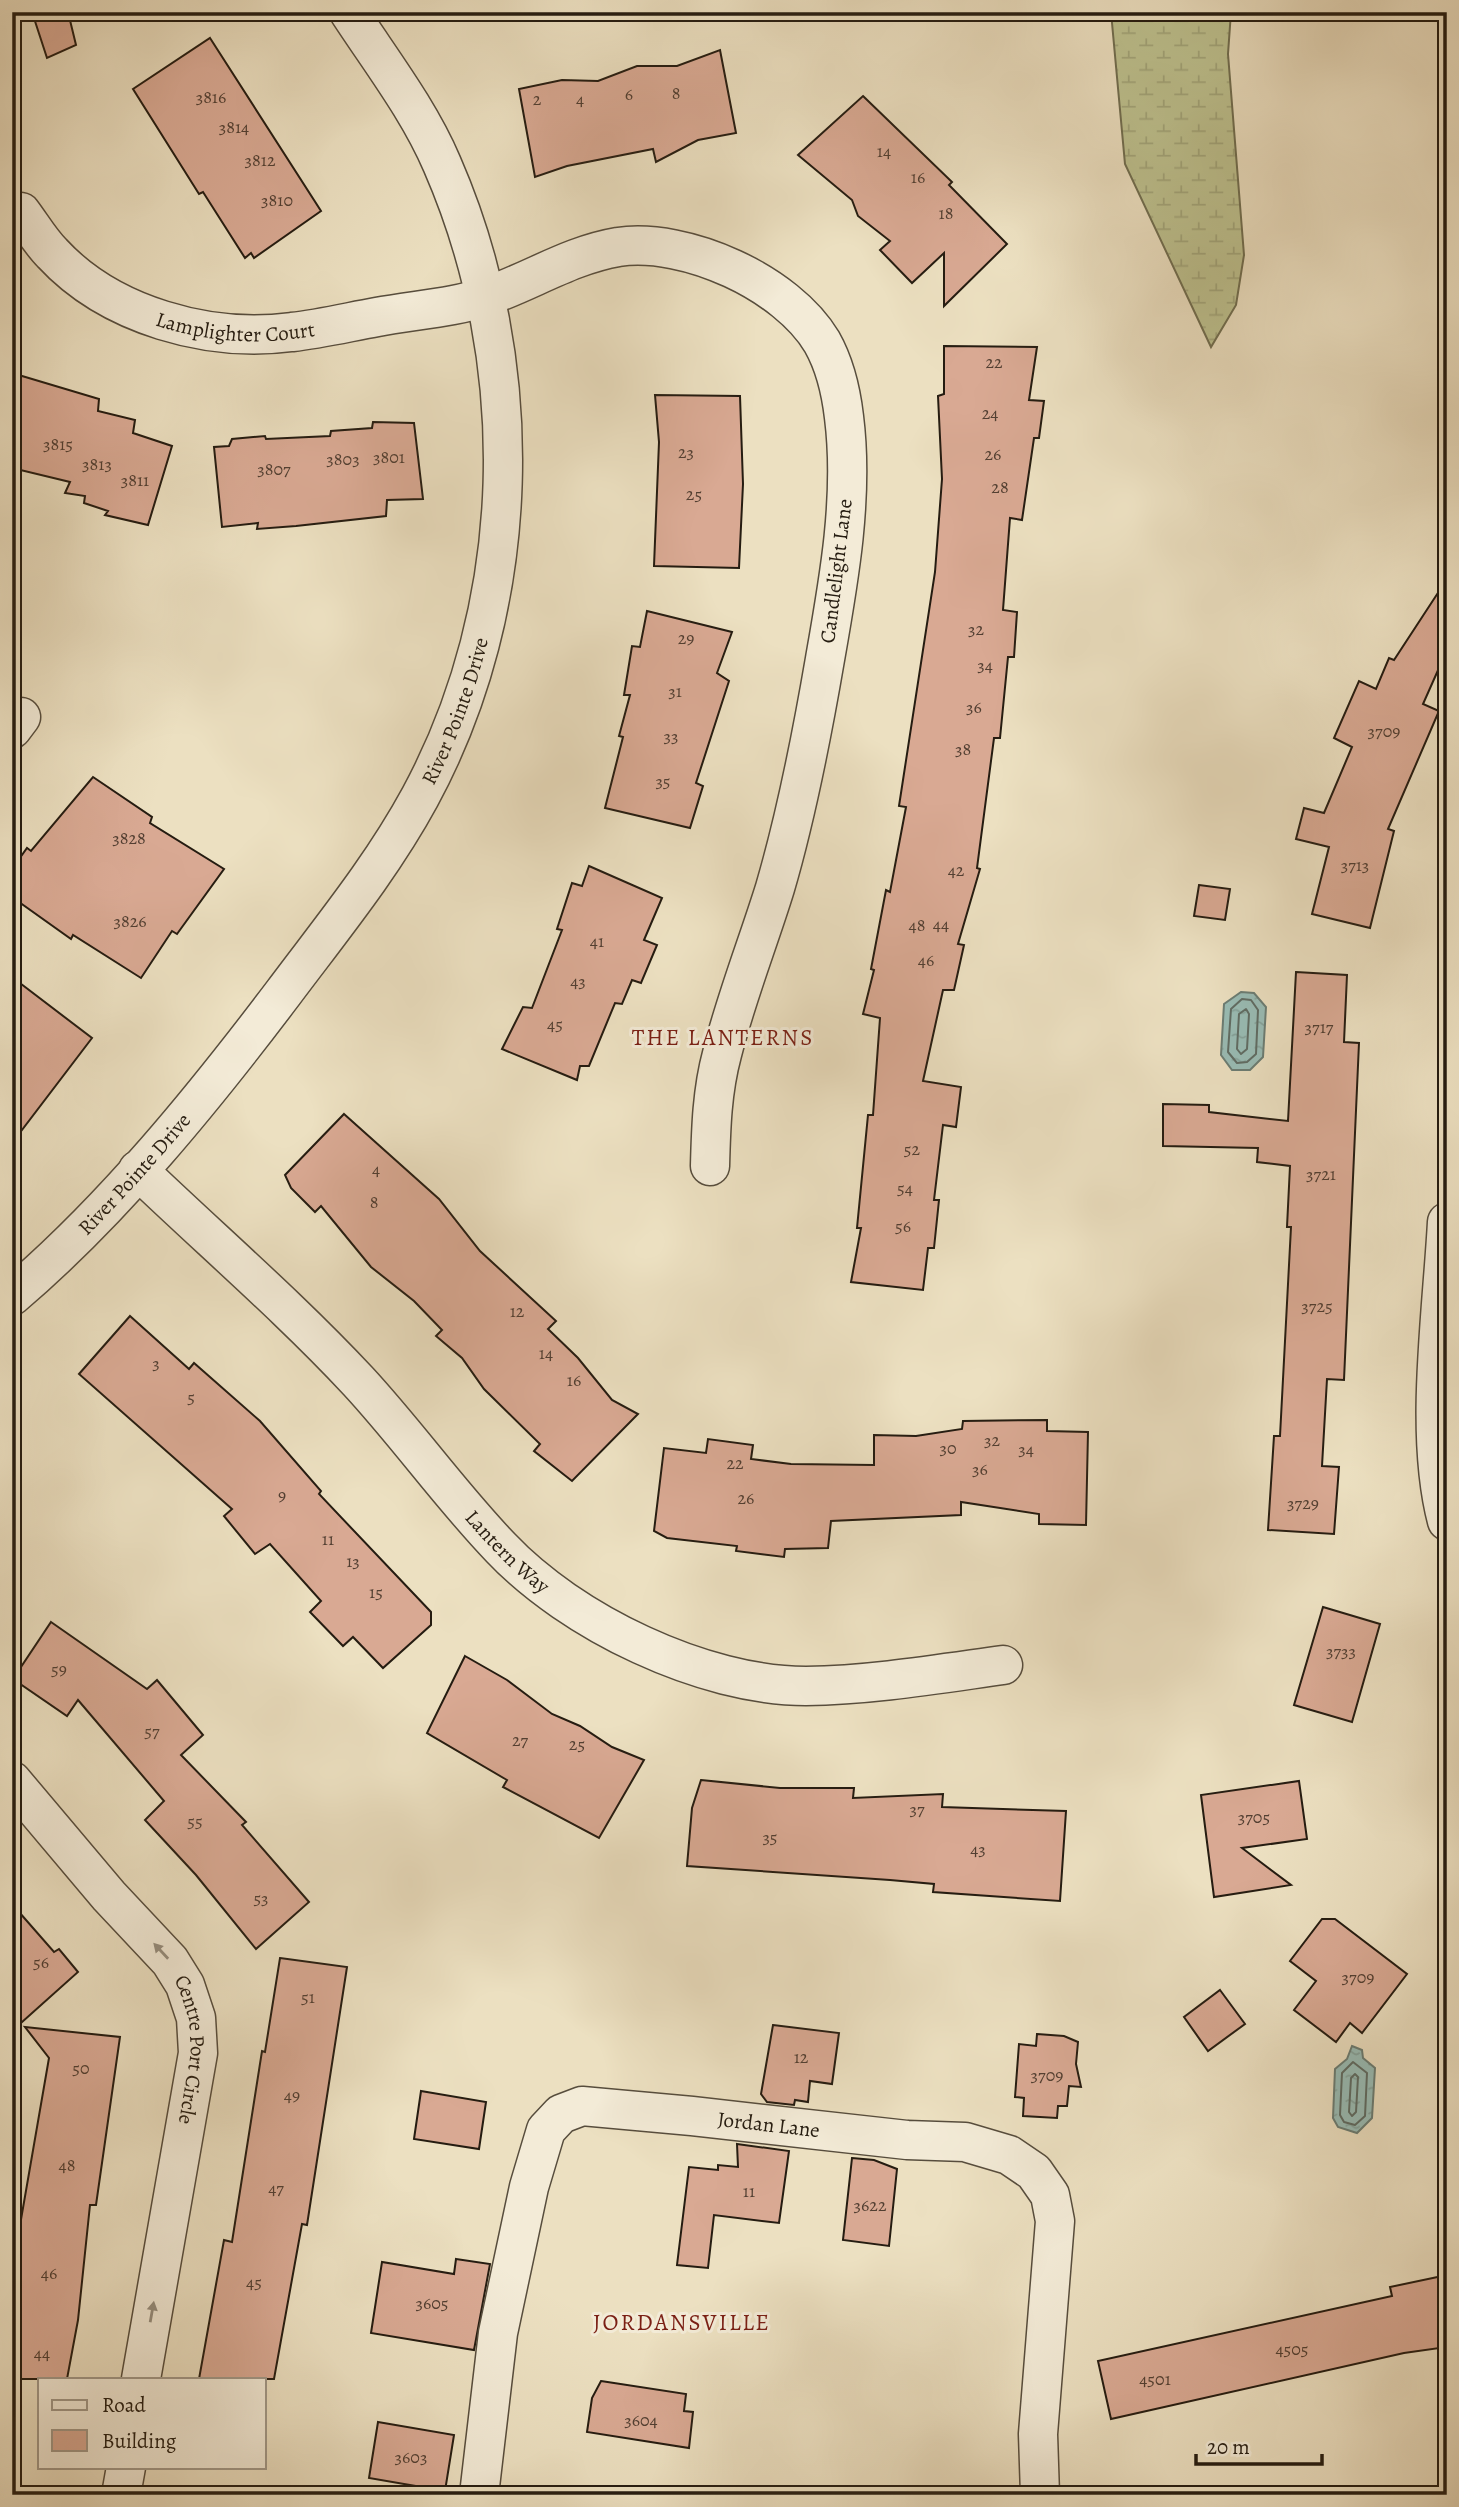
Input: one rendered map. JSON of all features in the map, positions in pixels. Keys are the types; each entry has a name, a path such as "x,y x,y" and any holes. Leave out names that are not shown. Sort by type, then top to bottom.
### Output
{"street":[{"name":"River Pointe Drive","path":"12,1296 91,1222 138,1170 248,1039 378,866 421,796 455,721 476,659 491,595 502,513 502,415 485,298 468,230 441,161 404,96 349,12"},
{"name":"Lamplighter Court","path":"20,212 53,254 84,281 131,307 182,326 236,334 289,333 485,298"},
{"name":"Candlelight Lane","path":"485,298 580,256 623,247 666,248 718,262 762,285 794,309 820,339 835,369 844,416 848,477 835,599 811,743 776,884 722,1055 711,1112 710,1166"},
{"name":"Lantern Way","path":"138,1170 357,1381 502,1549 542,1585 609,1630 684,1662 736,1676 803,1686 874,1682 1003,1665"},
{"path":"1447,1222 1436,1442 1438,1490 1447,1521"},
{"name":"Centre Port Circle","path":"12,1781 109,1896 170,1961 185,1985 196,2018 198,2053 141,2378"},
{"name":"Jordan Lane","path":"479,2495 498,2333 529,2187 546,2130 561,2115 582,2106 907,2140 965,2142 1009,2155 1034,2172 1050,2195 1055,2221 1038,2434 1040,2495"},
{"path":"121,2495 126,2468"}],"green space":[{"path":"1111,12 1231,12 1228,54 1244,255 1236,305 1211,347 1125,164"}],"water":[{"path":"1241,992 1254,993 1266,1007 1263,1057 1250,1070 1232,1070 1221,1055 1224,1004"},
{"path":"1352,2046 1362,2050 1363,2058 1375,2068 1372,2118 1357,2133 1338,2127 1333,2118 1335,2069 1347,2059"}],"building":[{"path":"32,12 68,12 76,45 47,58"},
{"path":"210,38 321,211 254,258 251,253 245,258 203,192 199,194 133,89"},
{"path":"720,50 736,133 698,140 656,162 653,149 567,166 535,177 519,89 562,80 598,81 637,66 677,66"},
{"path":"863,96 952,182 949,185 1007,244 944,306 944,253 912,283 880,250 890,241 858,216 852,200 798,155"},
{"path":"944,346 1037,347 1029,400 1044,401 1039,438 1034,438 1022,520 1010,518 1003,610 1017,612 1014,657 1008,657 1000,738 994,738 977,868 980,869 958,944 964,945 954,990 943,990 923,1081 961,1087 956,1127 943,1125 934,1200 939,1200 934,1248 928,1248 923,1290 851,1282 861,1228 857,1228 868,1115 873,1115 880,1018 863,1014 874,970 871,969 886,890 890,892 906,807 899,806 935,572 942,479 938,396 944,394"},
{"path":"12,373 99,399 98,411 135,420 133,433 172,446 148,525 105,515 108,511 84,503 85,496 65,493 70,482 12,468"},
{"path":"655,395 740,396 743,484 739,568 654,566 659,442"},
{"path":"373,422 414,423 423,499 387,500 386,516 257,529 258,523 222,527 214,447 229,446 232,439 330,436 331,431 372,428"},
{"path":"1447,579 1447,650 1423,704 1439,711 1388,829 1394,831 1370,928 1312,914 1329,847 1296,839 1304,808 1324,813 1352,747 1334,738 1359,681 1376,689 1389,658 1394,660"},
{"path":"647,611 732,632 717,673 729,681 696,783 703,786 690,828 605,808 623,737 619,736 630,695 624,695 632,646 640,647"},
{"path":"93,777 152,817 150,823 224,869 177,934 172,931 141,978 73,935 71,939 12,897 12,869 27,848 31,851"},
{"path":"589,866 662,898 644,940 657,945 641,983 632,980 622,1004 615,1003 589,1066 580,1066 577,1080 502,1049 523,1007 532,1008 562,930 557,929 572,883 582,886"},
{"path":"1199,885 1230,889 1225,920 1194,916"},
{"path":"1296,972 1347,975 1344,1042 1359,1043 1344,1380 1327,1379 1322,1466 1339,1467 1334,1534 1268,1530 1274,1436 1280,1436 1291,1227 1287,1227 1290,1166 1257,1162 1258,1148 1163,1146 1163,1104 1209,1105 1209,1112 1288,1121"},
{"path":"12,977 92,1038 12,1143"},
{"path":"344,1114 439,1199 480,1251 556,1321 548,1329 578,1358 612,1400 638,1414 572,1481 534,1451 540,1444 484,1389 462,1358 436,1336 442,1330 414,1301 371,1267 321,1206 315,1212 291,1188 285,1175"},
{"path":"130,1316 189,1369 194,1363 260,1421 321,1491 319,1494 431,1612 431,1625 383,1668 353,1637 343,1646 310,1612 321,1601 270,1544 255,1554 224,1516 232,1509 79,1374"},
{"path":"1047,1420 1047,1431 1088,1432 1086,1525 1039,1524 1039,1514 961,1502 961,1515 831,1521 828,1548 785,1549 784,1557 736,1551 737,1546 667,1538 654,1531 664,1448 706,1453 708,1439 753,1445 751,1459 791,1464 874,1465 874,1435 916,1436 962,1429 963,1421"},
{"path":"1323,1607 1380,1624 1352,1722 1294,1705"},
{"path":"51,1622 147,1689 157,1680 203,1735 181,1755 246,1822 242,1825 309,1902 256,1949 196,1875 145,1820 164,1801 78,1700 67,1716 13,1679"},
{"path":"465,1656 507,1680 552,1714 580,1726 612,1747 644,1760 599,1838 503,1787 507,1780 427,1733"},
{"path":"701,1780 780,1788 854,1788 853,1798 943,1794 942,1807 1066,1811 1060,1901 933,1892 934,1884 687,1866 692,1808"},
{"path":"1299,1781 1307,1839 1242,1848 1291,1885 1214,1897 1201,1795"},
{"path":"12,1904 54,1952 59,1949 78,1972 12,2031"},
{"path":"1322,1919 1335,1919 1407,1974 1362,2033 1350,2023 1336,2042 1294,2010 1316,1981 1290,1961"},
{"path":"280,1958 347,1967 307,2225 302,2224 274,2379 199,2378 224,2240 232,2242 262,2051 265,2052"},
{"path":"1220,1990 1245,2024 1208,2051 1184,2017"},
{"path":"773,2025 839,2033 832,2084 810,2081 808,2102 795,2100 794,2105 767,2102 761,2094"},
{"path":"25,2027 120,2037 96,2205 90,2205 78,2320 67,2378 12,2379 12,2290 18,2255 15,2254 49,2058"},
{"path":"1037,2034 1064,2036 1078,2042 1076,2064 1081,2087 1069,2086 1067,2106 1058,2106 1057,2118 1023,2116 1024,2098 1015,2097 1019,2044 1036,2046"},
{"path":"421,2091 486,2102 479,2149 414,2139"},
{"path":"737,2144 789,2151 779,2223 714,2215 708,2268 677,2265 689,2167 718,2170 718,2165 738,2167"},
{"path":"852,2158 874,2160 897,2169 889,2246 843,2240"},
{"path":"456,2259 490,2264 474,2350 371,2333 382,2262 454,2274"},
{"path":"1447,2275 1447,2347 1404,2353 1111,2419 1098,2361 1392,2296 1390,2287"},
{"path":"601,2381 686,2394 684,2411 693,2412 689,2448 587,2432 592,2398"},
{"path":"378,2422 454,2435 445,2491 369,2478"}],"district":[{"name":"THE LANTERNS","path":"723,1037"},
{"name":"JORDANSVILLE","path":"682,2322"}]}
